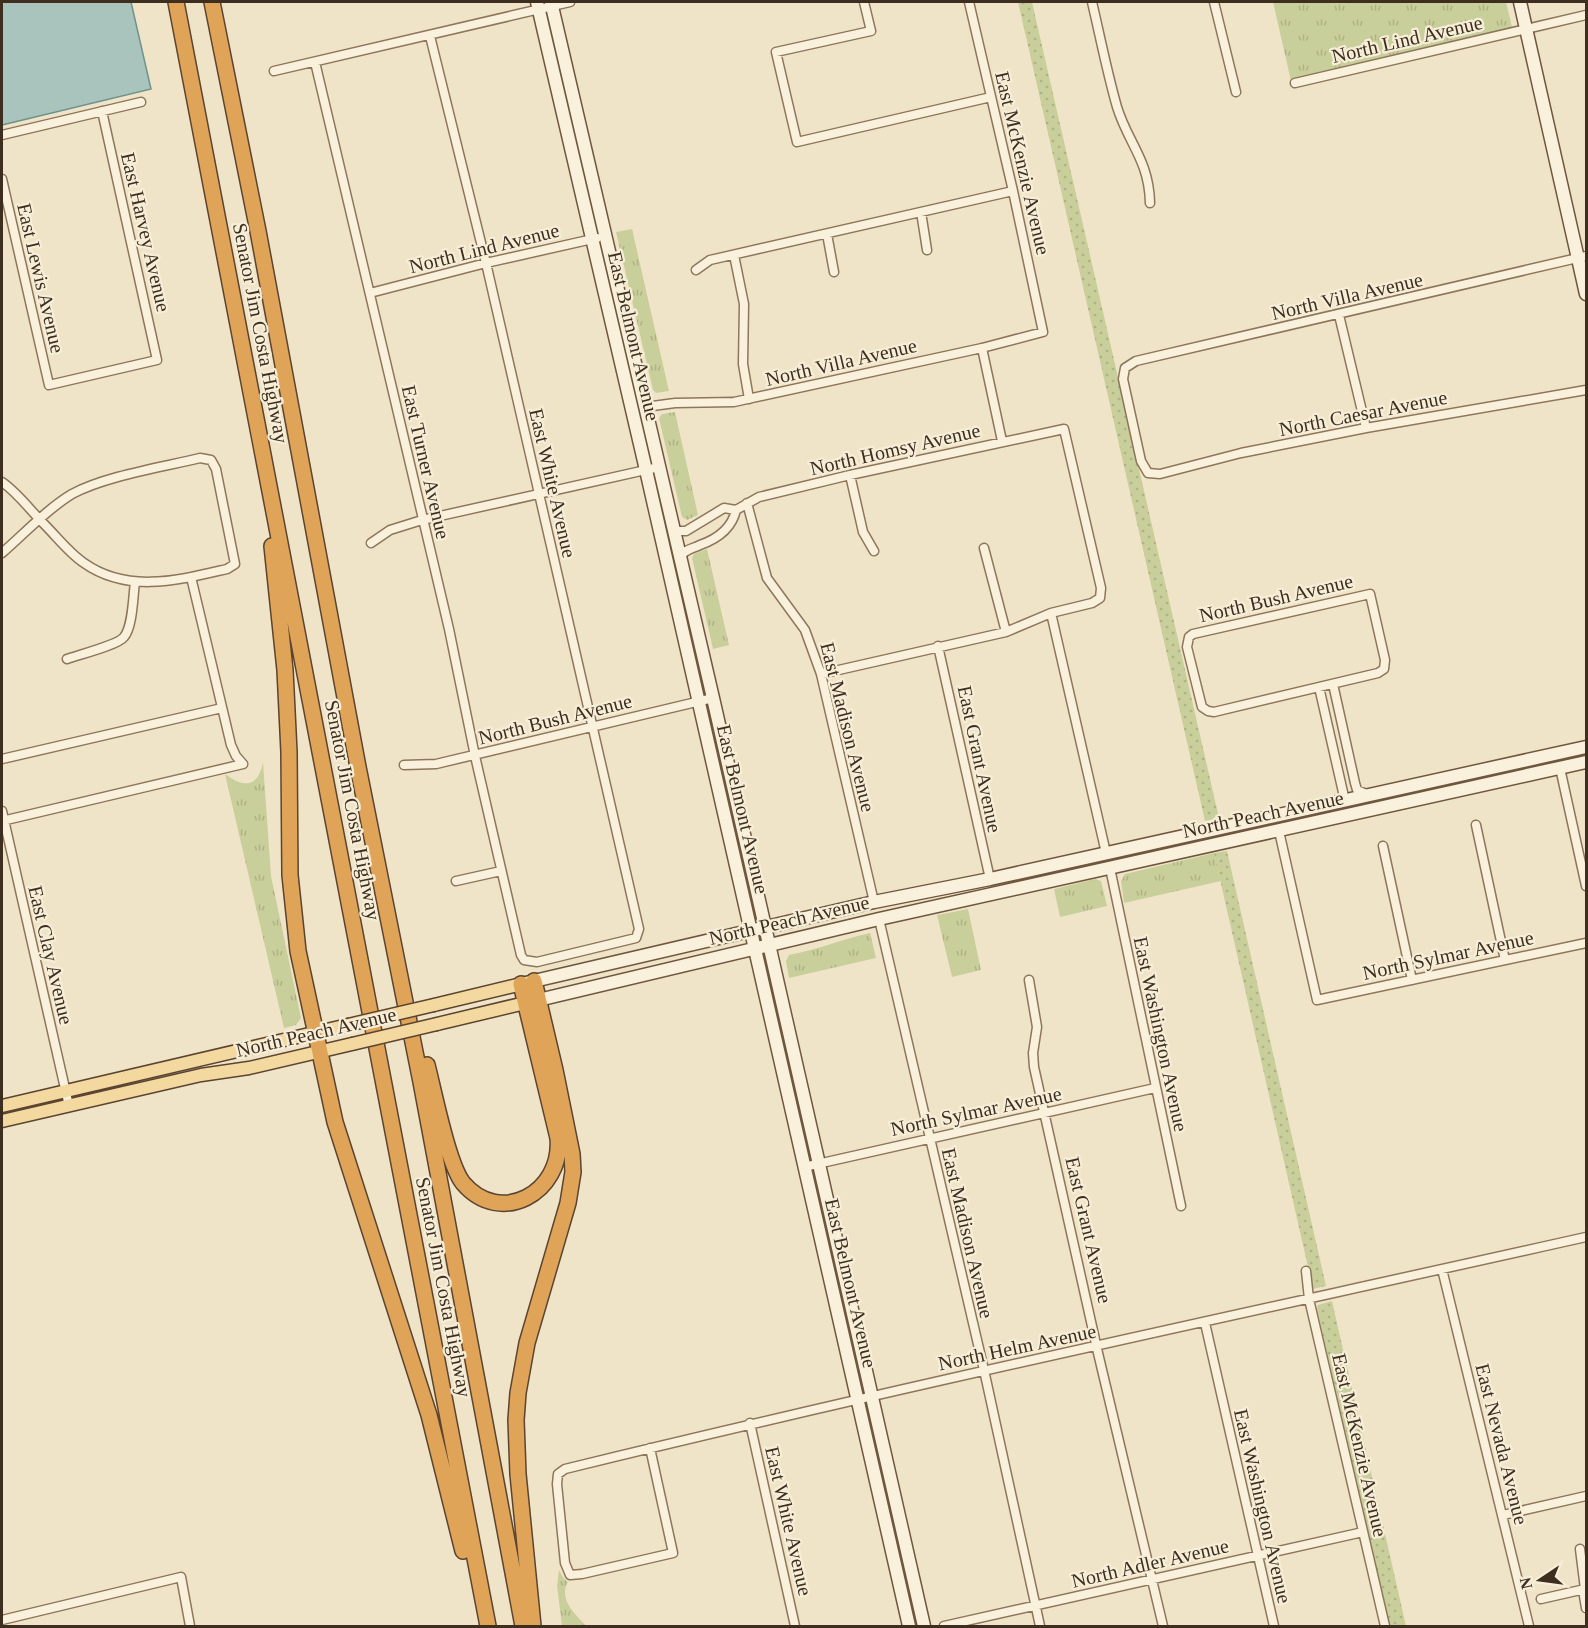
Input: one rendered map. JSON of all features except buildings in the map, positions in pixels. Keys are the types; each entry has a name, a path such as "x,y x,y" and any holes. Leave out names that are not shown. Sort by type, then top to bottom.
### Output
{"highway":[{"name":"Senator Jim Costa Highway","path":"176,2 488,1626"},
{"name":"Senator Jim Costa Highway","path":"213,2 523,1626"},
{"path":"261,445 285,670 292,910 298,951 318,1052 335,1122 429,1415 482,1626"},
{"path":"358,767 452,1162 468,1188 491,1201 511,1202 534,1194 548,1180 556,1167 558,1158 558,1138 528,982"},
{"path":"532,1001 555,1070 572,1154 573,1172 568,1203 527,1344 518,1393 516,1420 518,1474 533,1626"}],"main road":[{"path":"1520,2 1583,257 1587,294"},
{"name":"East Belmont Avenue","path":"552,3 924,1626"},
{"name":"East Belmont Avenue","path":"537,5 646,470 909,1626"},
{"name":"North Peach Avenue","path":"2,1106 874,902 990,879 1587,747"},
{"name":"North Peach Avenue","path":"2,1121 213,1073 249,1068 914,911 1587,762"},
{"path":"1279,831 1286,822 1336,810 1343,806 1345,801"},
{"path":"1110,868 1116,860 1152,850 1166,840"},
{"path":"914,911 929,901 984,887 990,879"},
{"path":"179,1081 183,1074 206,1068 219,1056"},
{"path":"135,1091 147,1082 172,1074 174,1066"}],"street":[{"path":"274,71 430,36 537,5 570,2"},
{"path":"864,2 871,31 776,52 797,142 991,97"},
{"name":"East McKenzie Avenue","path":"969,2 1043,332"},
{"path":"1092,2 1118,109 1143,161 1150,184 1150,203"},
{"path":"1214,2 1236,92"},
{"name":"North Lind Avenue","path":"1295,83 1587,15"},
{"name":"East White Avenue","path":"430,36 486,263 639,929 636,938"},
{"name":"East Turner Avenue","path":"315,62 449,629 475,756 521,955 524,960 537,962 636,938"},
{"path":"2,135 141,102"},
{"name":"East Harvey Avenue","path":"49,385 158,360 102,111"},
{"name":"East Lewis Avenue","path":"2,179 49,385"},
{"path":"696,270 710,260 1013,191"},
{"path":"921,212 927,250"},
{"path":"827,234 834,272"},
{"name":"North Lind Avenue","path":"370,293 486,263 605,236"},
{"path":"734,255 744,304 743,363 749,399"},
{"name":"North Villa Avenue","path":"1148,473 1141,461 1123,379 1125,368 1136,361 1583,257"},
{"path":"1339,315 1366,428"},
{"name":"North Villa Avenue","path":"645,407 663,404 717,404 749,399 982,348 1043,332"},
{"path":"982,348 1002,441"},
{"name":"North Caesar Avenue","path":"1148,473 1160,474 1241,453 1366,428 1587,390"},
{"name":"North Homsy Avenue","path":"673,529 686,531 724,508 736,510 759,497 1064,429 1101,588 1101,598 1092,603 1051,613"},
{"path":"2,482 11,488 39,520 84,563 116,579 146,583 191,577 227,569 235,564 216,469 211,460 200,458 97,483 72,495 39,520 2,553"},
{"path":"371,543 390,530 422,520 659,467"},
{"path":"850,475 863,532 874,551"},
{"name":"East Madison Avenue","path":"747,503 767,578 806,630 821,674 874,902"},
{"name":"North Homsy Avenue","path":"680,557 683,552 709,541 734,522 736,510"},
{"path":"984,548 1006,632"},
{"path":"2,818 243,764 231,745 191,577"},
{"path":"67,659 114,643 124,637 131,620 135,582"},
{"name":"North Bush Avenue","path":"1319,687 1214,712 1205,710 1200,702 1187,647 1189,637 1196,633 1370,594 1385,660 1384,669 1378,673 1333,684"},
{"path":"821,674 1006,632 1051,613 1106,853"},
{"name":"East Grant Avenue","path":"938,646 990,879"},
{"path":"1345,801 1319,687 1333,684 1357,790 1370,795"},
{"name":"North Bush Avenue","path":"404,765 436,764 475,756 713,698"},
{"path":"2,759 222,708"},
{"path":"1560,768 1587,886"},
{"name":"East Clay Avenue","path":"2,818 69,1106"},
{"path":"1476,825 1505,960"},
{"name":"North Sylmar Avenue","path":"1279,831 1317,1000 1587,943"},
{"path":"1383,846 1412,980"},
{"name":"East Washington Avenue","path":"1110,868 1181,1206"},
{"path":"456,881 501,871"},
{"name":"East Madison Avenue","path":"879,919 984,1370 1040,1626"},
{"name":"East Grant Avenue","path":"1029,980 1037,1027 1035,1067 1097,1347 1163,1626"},
{"name":"North Sylmar Avenue","path":"804,1167 1155,1088"},
{"name":"North Helm Avenue","path":"650,1448 674,1553 570,1575 565,1563 557,1484 558,1474 565,1468 750,1423 984,1370 1097,1347 1587,1237"},
{"name":"East Nevada Avenue","path":"1442,1269 1528,1626"},
{"name":"East McKenzie Avenue","path":"1306,1271 1309,1299 1385,1626"},
{"name":"East Washington Avenue","path":"1205,1323 1274,1626"},
{"name":"East White Avenue","path":"750,1423 795,1626"},
{"path":"1503,1515 1587,1496"},
{"name":"North Adler Avenue","path":"944,1626 1363,1532"},
{"path":"1580,1549 1587,1608"},
{"path":"2,1620 181,1577 190,1626"},
{"path":"1541,1599 1585,1593"}],"green space":[{"path":"1018,2 1032,2 1219,818 1205,821"},
{"path":"1273,2 1506,2 1513,31 1291,81"},
{"path":"632,229 669,391 656,393 653,390 616,232"},
{"path":"675,412 698,515 687,520 682,517 659,418 662,414"},
{"path":"707,549 729,645 713,649 692,558 694,554"},
{"path":"263,762 271,876 301,1018 296,1025 284,1028 225,774 238,782 249,783 258,777"},
{"path":"1227,851 1326,1286 1313,1289 1214,853"},
{"path":"1214,853 1221,881 1124,903 1121,881 1125,874"},
{"path":"1095,879 1101,881 1107,906 1060,917 1054,889"},
{"path":"968,909 981,970 952,977 937,915"},
{"path":"870,933 876,958 789,978 786,961 789,955"},
{"path":"1332,1301 1406,1626 1390,1626 1317,1309 1318,1305"},
{"path":"559,1570 568,1582 565,1588 566,1600 586,1626 562,1626 557,1586"}],"water":[{"path":"2,2 131,2 151,89 2,125"}]}
